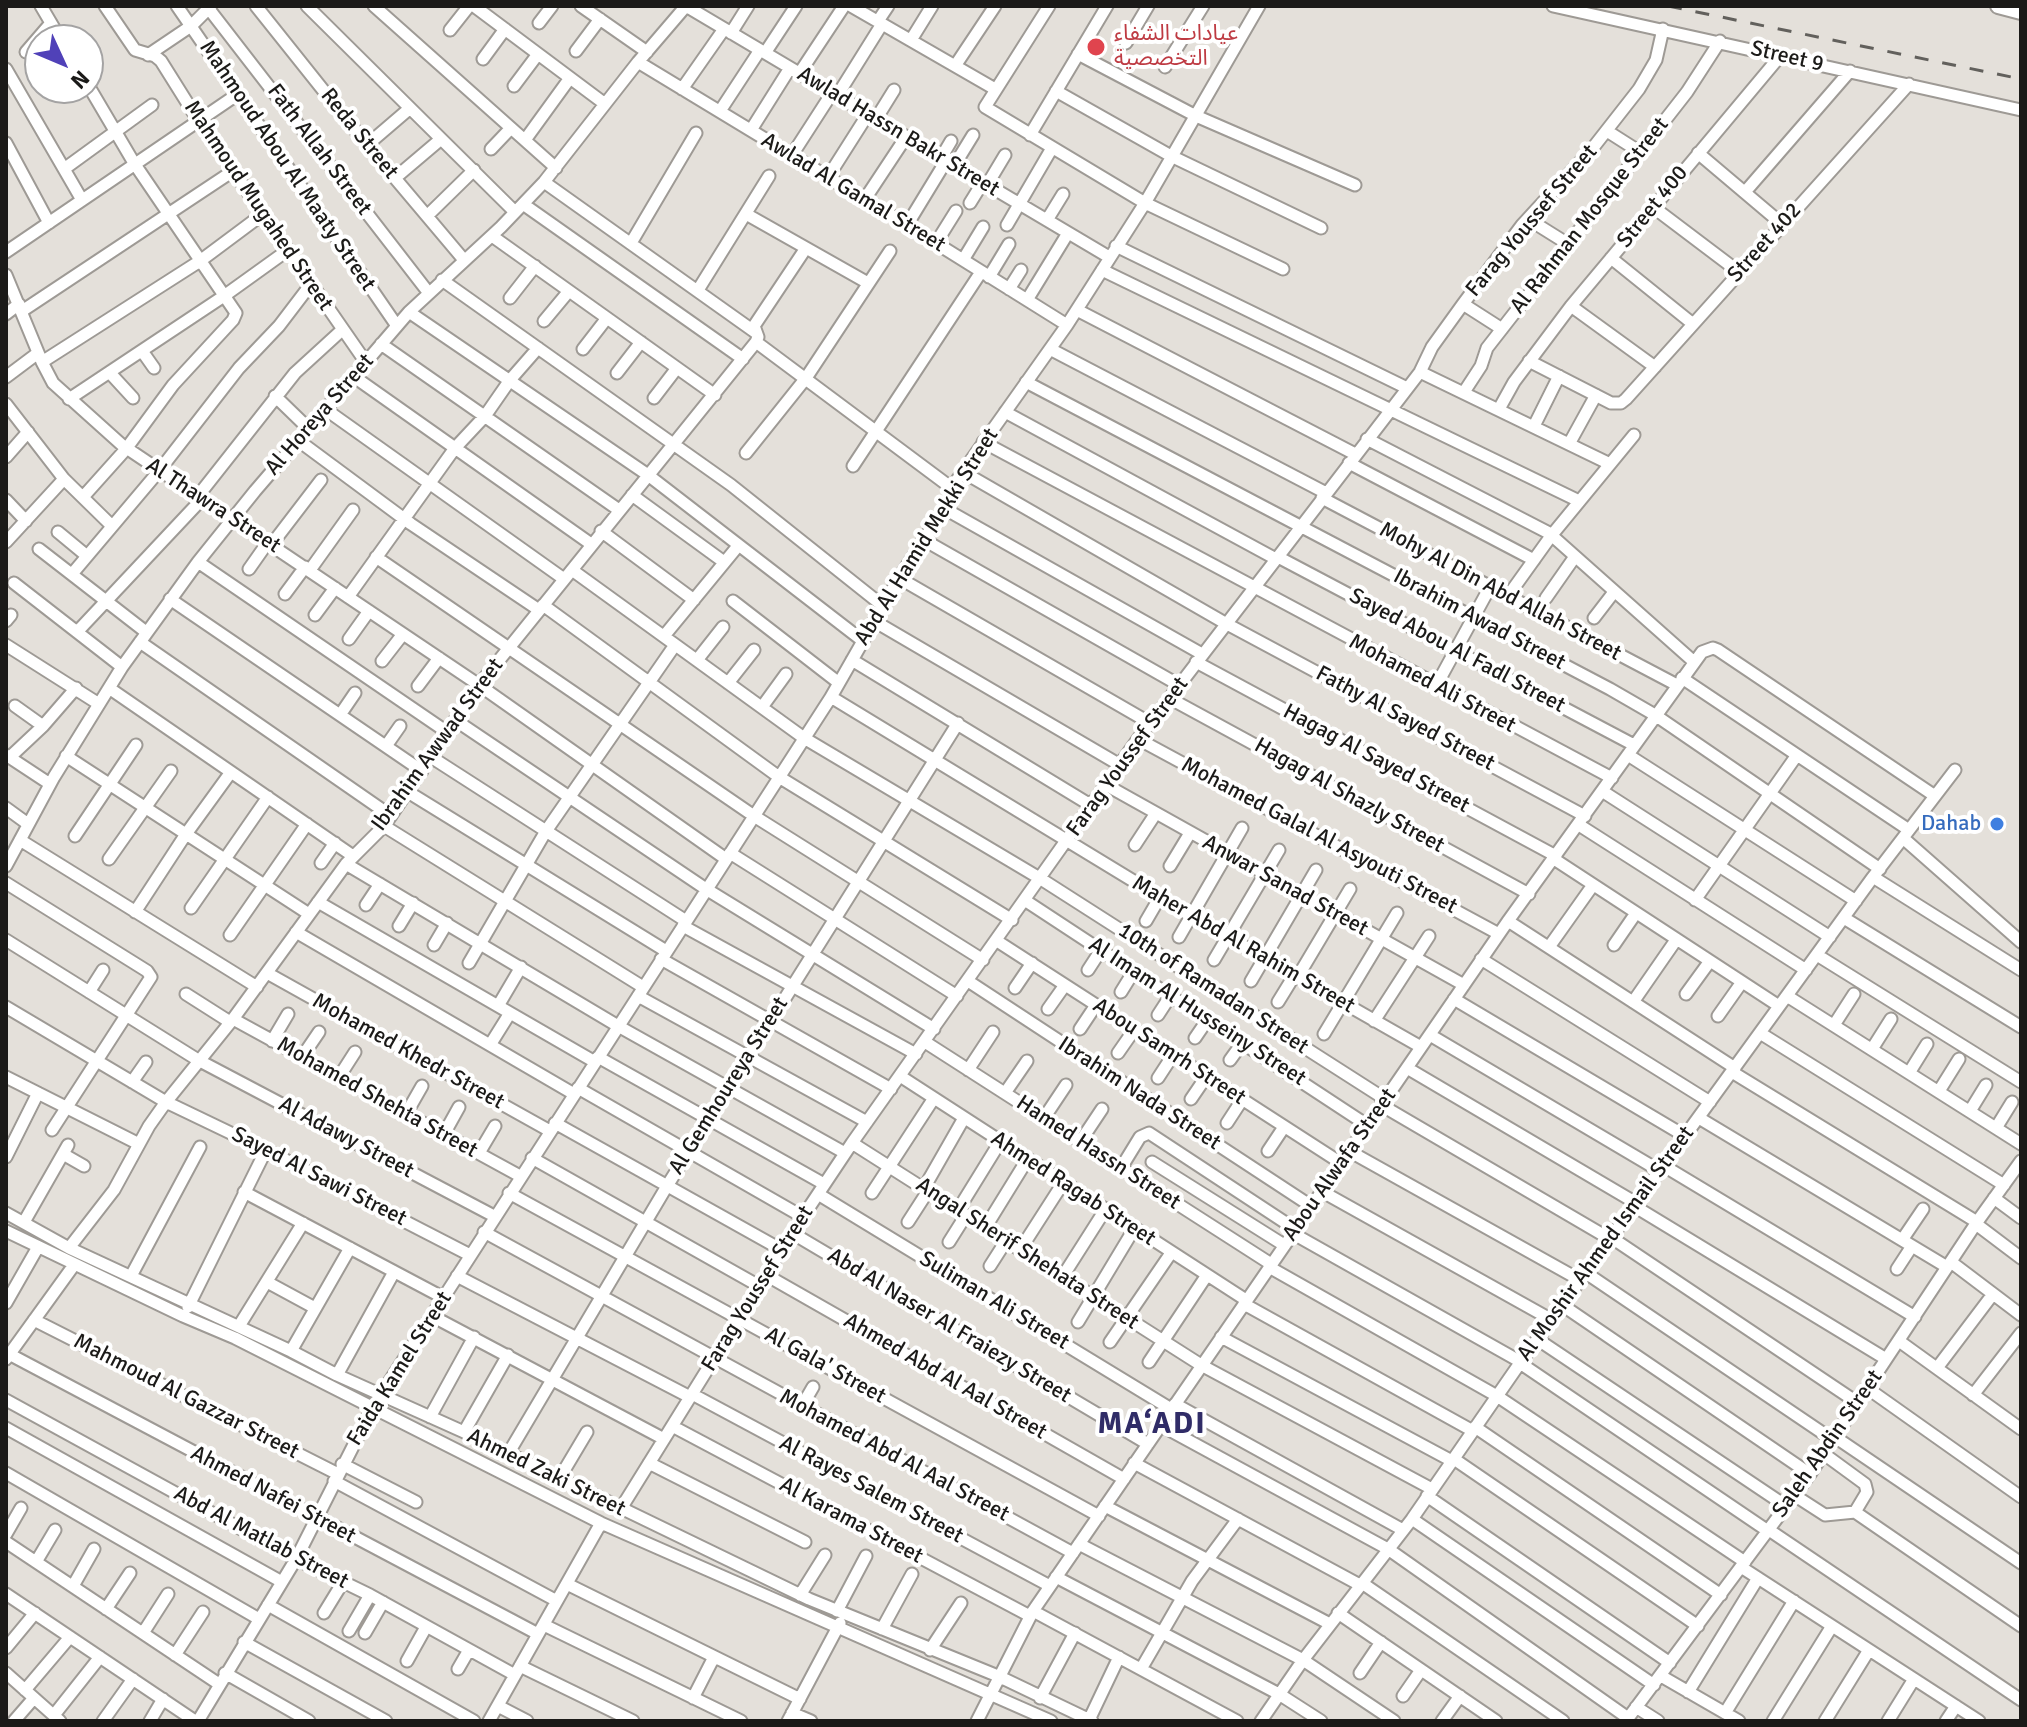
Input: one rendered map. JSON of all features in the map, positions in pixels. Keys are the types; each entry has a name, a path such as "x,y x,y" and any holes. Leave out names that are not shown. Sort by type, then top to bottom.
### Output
{"main road":[{"path":"2003,7 2021,12"}],"street":[{"path":"41,6 51,23"},
{"name":"Mahmoud Mugahed Street","path":"105,6 135,50 161,61 198,120 365,361"},
{"name":"Mahmoud Abou Al Maaty Street","path":"177,6 397,326"},
{"name":"Reda Street","path":"256,6 464,260"},
{"path":"307,6 409,109 519,208 743,359"},
{"path":"374,6 556,168"},
{"path":"450,30 472,6 605,104"},
{"path":"539,23 552,6"},
{"path":"581,6 647,52"},
{"name":"Awlad Hassn Bakr Street","path":"686,6 1109,257"},
{"name":"Al Horeya Street","path":"6,866 9,851 20,840 66,756 122,667 198,562 409,312 492,236 544,182 686,6"},
{"path":"682,89 748,6"},
{"path":"720,111 796,6"},
{"path":"751,130 844,6"},
{"path":"851,6 995,89"},
{"path":"792,155 880,23 888,6"},
{"path":"911,40 932,6"},
{"path":"955,66 995,6"},
{"path":"1049,6 985,103 986,109 1145,203 1283,269"},
{"path":"1030,135 1107,6"},
{"path":"1126,43 1148,6"},
{"path":"1165,67 1203,6"},
{"name":"Abd Al Hamid Mekki Street","path":"618,1026 831,697 899,578 945,509 963,472 1067,325 1145,203 1259,6"},
{"name":"Street 9","path":"1553,6 2021,110"},
{"path":"148,55 191,26 210,7"},
{"name":"Fath Allah Street","path":"210,7 428,292"},
{"path":"576,51 600,19"},
{"path":"483,59 505,29"},
{"name":"Farag Youssef Street","path":"620,1510 848,1148 1138,739 1420,372 1432,347 1528,219 1607,131 1649,74 1661,45 1663,29"},
{"name":"Al Rahman Mosque Street","path":"1464,392 1481,366 1487,348 1702,72 1720,41"},
{"path":"514,86 538,54"},
{"path":"1078,54 1196,116 1355,185"},
{"name":"Street 400","path":"1499,409 1529,361 1571,306 1781,55"},
{"name":"Awlad Al Gamal Street","path":"638,62 1067,325"},
{"path":"6,69 82,200"},
{"path":"1745,192 1850,71"},
{"path":"525,140 570,78"},
{"name":"Street 402","path":"1596,395 1611,403 1621,403 1909,84"},
{"path":"828,177 894,90"},
{"path":"1056,91 1171,156 1321,228"},
{"path":"6,252 238,94"},
{"path":"83,497 126,449 173,385 236,313 134,163 99,104"},
{"path":"64,169 152,105"},
{"path":"367,145 409,109"},
{"path":"491,149 511,128"},
{"path":"1607,131 1640,152"},
{"path":"631,243 696,133"},
{"path":"907,225 947,161 973,135"},
{"path":"865,199 906,137"},
{"path":"395,178 441,139"},
{"path":"947,161 951,141"},
{"path":"6,143 49,223"},
{"path":"1007,225 1052,148"},
{"path":"1698,153 1782,224"},
{"path":"970,203 1005,155"},
{"path":"427,216 474,170"},
{"path":"6,314 233,171"},
{"path":"698,290 769,176"},
{"path":"544,182 698,290 806,378 953,489"},
{"path":"1047,220 1063,194"},
{"path":"1653,207 1739,272"},
{"path":"936,243 956,211"},
{"path":"6,377 200,261 263,214"},
{"path":"746,214 868,283"},
{"path":"1528,219 1568,244"},
{"path":"963,260 983,227"},
{"path":"1027,300 1068,233"},
{"path":"492,236 715,395"},
{"path":"853,466 1009,244"},
{"path":"1116,246 1407,388"},
{"name":"Ibrahim Awwad Street","path":"69,1248 114,1190 166,1102 232,1021 349,860 388,821 507,648 743,359 756,337 754,326 806,248"},
{"path":"69,399 288,250"},
{"path":"746,453 806,378 890,251"},
{"path":"1611,258 1693,324"},
{"path":"510,298 535,266"},
{"path":"1009,289 1021,270"},
{"path":"1102,270 1579,501"},
{"name":"Al Thawra Street","path":"6,277 53,383 126,449 307,568 728,856 957,996"},
{"path":"442,280 731,485 883,606"},
{"path":"72,574 311,284"},
{"path":"544,321 569,291"},
{"path":"1463,304 1502,329"},
{"path":"1571,306 1655,367"},
{"path":"1077,310 1534,560"},
{"path":"409,312 648,475 863,641"},
{"path":"583,349 607,318"},
{"path":"77,632 200,498 275,396 307,359 342,330"},
{"path":"617,373 641,342"},
{"path":"381,344 619,510"},
{"path":"348,597 455,448 485,416 510,380 538,348"},
{"name":"Mohy Al Din Abd Allah Street","path":"1050,349 1490,587 1679,681 1797,755 1906,834 2021,942"},
{"path":"142,351 154,368"},
{"path":"1529,361 1596,395 1569,444"},
{"path":"654,398 677,368"},
{"path":"1420,372 1610,464"},
{"path":"110,373 133,398"},
{"path":"353,376 591,544"},
{"path":"1534,426 1559,376"},
{"name":"Ibrahim Awad Street","path":"1026,382 1655,715 1877,873 2021,970"},
{"path":"275,396 309,429"},
{"path":"6,404 64,479 112,526"},
{"name":"10th of Ramadan Street","path":"325,409 429,483 664,636 804,738 1041,879 1383,1102 1611,1238 1858,1403"},
{"name":"Sayed Abou Al Fadl Street","path":"1005,412 1277,558 1455,649 1631,750 1744,829 1856,901"},
{"path":"6,457 28,432"},
{"path":"1508,596 1551,536 1634,435"},
{"path":"1367,439 1551,536 1693,661 1707,649 1718,650 1935,796"},
{"path":"299,441 404,517 649,682 779,777 1012,920"},
{"name":"Mohamed Ali Street","path":"983,442 1612,778"},
{"name":"Fathy Al Sayed Street","path":"963,472 1225,623 1582,821 1695,900 1806,970"},
{"path":"6,542 64,479"},
{"path":"249,569 321,480"},
{"path":"632,495 724,562"},
{"path":"6,500 26,521"},
{"name":"Hagag Al Sayed Street","path":"945,509 1199,658 1555,857 1779,1006"},
{"path":"285,594 353,510"},
{"path":"601,531 694,600"},
{"path":"58,532 87,556"},
{"path":"924,540 1179,685"},
{"path":"664,636 738,546"},
{"path":"39,549 105,600 143,637 388,821 640,991 867,1122"},
{"path":"376,557 754,816 983,960"},
{"path":"1546,598 1574,558"},
{"path":"198,562 447,732"},
{"path":"899,578 1150,723"},
{"path":"14,583 122,667"},
{"path":"1436,686 1490,587"},
{"path":"315,615 335,588"},
{"path":"1594,618 1614,592"},
{"path":"170,599 422,771"},
{"path":"733,601 839,683"},
{"path":"349,639 369,611"},
{"path":"874,621 1120,765"},
{"path":"697,660 723,627"},
{"path":"382,661 403,634"},
{"path":"6,645 99,704"},
{"path":"469,963 546,831 675,645"},
{"path":"728,683 754,650"},
{"path":"418,686 439,658"},
{"path":"852,660 1092,806"},
{"name":"Abou Alwafa Street","path":"977,1721 998,1676 1053,1582 1481,959 1693,661"},
{"path":"762,707 786,674"},
{"path":"50,784 8,756 43,726 76,688"},
{"name":"Angal Sherif Shehata Street","path":"109,688 335,843 349,860 380,884 728,1089 889,1166 1201,1365 1430,1492 1670,1663"},
{"path":"340,715 355,693"},
{"name":"Maher Abd Al Rahim Street","path":"831,697 1191,916 1421,1047"},
{"name":"Hagag Al Shazly Street","path":"1169,698 1529,894"},
{"path":"15,706 43,726"},
{"path":"455,720 706,889 934,1029"},
{"name":"Al Gemhoureya Street","path":"508,1454 688,1151 958,723"},
{"path":"386,746 400,726"},
{"name":"Mohamed Galal Al Asyouti Street","path":"1138,739 1499,934"},
{"path":"75,836 136,745"},
{"path":"1695,900 1797,755"},
{"path":"66,756 309,914"},
{"path":"431,757 684,923 916,1054"},
{"name":"Al Moshir Ahmed Ismail Street","path":"1261,1721 1338,1613 1412,1519 1537,1339 1779,1006 1955,770"},
{"path":"109,859 171,771"},
{"path":"135,912 231,772"},
{"name":"Anwar Sanad Street","path":"1106,785 1464,985"},
{"path":"1602,791 1830,937"},
{"path":"408,792 664,955 891,1089"},
{"path":"191,908 268,797"},
{"path":"6,808 28,824"},
{"path":"1135,845 1156,813"},
{"path":"230,935 307,824"},
{"path":"1179,937 1242,828"},
{"path":"1170,866 1190,833"},
{"path":"20,840 257,987"},
{"path":"321,863 335,843"},
{"path":"1214,960 1279,850"},
{"path":"1251,981 1316,870"},
{"path":"6,883 147,971 151,977 52,1130"},
{"path":"366,905 380,884"},
{"path":"1549,947 1593,885"},
{"path":"1278,1002 1350,889"},
{"path":"1146,921 1160,897"},
{"name":"Al Imam Al Husseiny Street","path":"1026,901 1367,1125"},
{"name":"Suliman Ali Street","path":"318,902 510,1013 708,1120 1173,1407 1403,1530"},
{"path":"399,926 413,903"},
{"path":"1324,1034 1397,913"},
{"path":"1614,945 1636,913"},
{"path":"1844,918 2021,1027"},
{"path":"1508,921 1734,1070 1977,1223 2021,1258"},
{"path":"434,945 447,923"},
{"path":"296,932 490,1045 688,1151 803,1217"},
{"path":"1374,1021 1429,936"},
{"name":"Al Adawy Street","path":"6,940 198,1060 494,1216"},
{"path":"1633,1002 1676,940"},
{"name":"Abou Samrh Street","path":"997,941 1341,1163"},
{"path":"1088,970 1101,950"},
{"path":"1817,955 2021,1082"},
{"path":"1481,959 1710,1102"},
{"path":"1686,994 1710,961"},
{"path":"1015,988 1032,963"},
{"path":"498,1006 521,967"},
{"path":"89,992 103,970"},
{"path":"1121,992 1134,971"},
{"name":"Mohamed Khedr Street","path":"267,973 782,1250"},
{"name":"Ibrahim Nada Street","path":"968,981 1311,1206"},
{"path":"1718,1016 1742,982"},
{"path":"1048,1009 1065,985"},
{"name":"Mohamed Shehta Street","path":"186,994 520,1176"},
{"path":"1834,1025 1854,994"},
{"path":"1158,1015 1171,995"},
{"path":"1787,996 2021,1144"},
{"path":"1454,999 1685,1136"},
{"path":"1080,1029 1096,1005"},
{"name":"Sayed Al Sawi Street","path":"6,1007 166,1102 470,1255"},
{"path":"490,1045 510,1013"},
{"path":"272,1041 288,1014"},
{"path":"1195,1038 1208,1019"},
{"path":"1872,1049 1891,1019"},
{"name":"Faida Kamel Street","path":"196,1721 296,1559 373,1407 618,1026"},
{"path":"1118,1053 1134,1030"},
{"path":"302,1057 319,1032"},
{"path":"968,1070 993,1032"},
{"path":"1760,1033 2004,1185"},
{"path":"1430,1035 1915,1317"},
{"name":"Hamed Hassn Street","path":"925,1042 1270,1266 1497,1396 1743,1564 1758,1578 1979,1721"},
{"path":"1230,1060 1243,1042"},
{"path":"1909,1073 1927,1044"},
{"path":"339,1077 355,1052"},
{"path":"1158,1078 1173,1055"},
{"path":"1939,1091 1959,1059"},
{"path":"1005,1093 1027,1061"},
{"path":"132,1082 146,1062"},
{"path":"1407,1068 1886,1359"},
{"name":"Ahmed Ragab Street","path":"900,1076 1245,1302 1474,1429 1721,1595"},
{"path":"6,1077 139,1144"},
{"path":"1191,1099 1206,1077"},
{"path":"1044,1118 1066,1085"},
{"path":"1970,1111 1986,1085"},
{"path":"406,1114 422,1086"},
{"path":"6,1157 38,1093"},
{"path":"872,1193 934,1098"},
{"path":"1227,1123 1242,1100"},
{"path":"1996,1128 2012,1102"},
{"path":"444,1134 459,1107"},
{"path":"1080,1142 1102,1109"},
{"path":"908,1222 964,1118"},
{"path":"1699,1118 1949,1265 2021,1315"},
{"path":"479,1153 495,1126"},
{"path":"1268,1151 1284,1127"},
{"path":"1121,1168 1140,1137 1149,1133 1294,1231 1521,1362 2021,1700"},
{"path":"949,1242 1000,1142"},
{"path":"131,1276 200,1147"},
{"path":"24,1222 66,1150 84,1166"},
{"path":"183,1316 266,1150"},
{"path":"1349,1151 1583,1276 2021,1563"},
{"path":"532,1158 759,1286"},
{"path":"985,1228 1027,1160"},
{"name":"Saleh Abdin Street","path":"1627,1720 1810,1474 2021,1161"},
{"path":"1152,1162 1284,1245"},
{"path":"1020,1250 1063,1183"},
{"path":"1321,1191 1552,1320"},
{"path":"244,1192 444,1298"},
{"name":"Al Gala' Street","path":"509,1193 1102,1511 1209,1560 1330,1624"},
{"path":"1994,1198 2021,1218"},
{"path":"1897,1269 1923,1209"},
{"path":"1063,1276 1105,1210"},
{"name":"Ahmed Zaki Street","path":"6,1213 69,1248 464,1432 800,1595 998,1676 1090,1720"},
{"path":"239,1326 303,1223"},
{"path":"1078,1322 1134,1229"},
{"name":"Ahmed Zaki Street","path":"6,1231 235,1338 601,1523 1051,1721"},
{"name":"Mohamed Abd Al Aal Street","path":"484,1232 802,1406 1076,1548 1182,1597 1303,1660 1394,1721"},
{"name":"Abd Al Naser Al Fraiezy Street","path":"792,1233 1148,1444"},
{"path":"990,1266 1006,1241"},
{"path":"6,1303 38,1247"},
{"path":"291,1351 350,1248"},
{"path":"1110,1342 1171,1253"},
{"path":"8,1357 74,1265"},
{"path":"337,1375 394,1272"},
{"name":"Ahmed Abd Al Aal Street","path":"766,1275 1124,1479"},
{"path":"1149,1362 1207,1275"},
{"name":"Al Rayes Salem Street","path":"457,1276 1053,1582 1163,1633 1279,1694 1321,1721"},
{"path":"267,1282 315,1308"},
{"path":"1937,1368 1993,1294"},
{"path":"1562,1305 1810,1474"},
{"path":"432,1316 664,1439"},
{"name":"Mahmoud Al Gazzar Street","path":"34,1320 338,1473"},
{"path":"1973,1395 2021,1333"},
{"path":"430,1417 474,1337"},
{"path":"1221,1337 1453,1460 1698,1626"},
{"path":"1537,1339 1786,1506"},
{"path":"1899,1341 1973,1395 2019,1423"},
{"path":"464,1432 508,1355"},
{"name":"Ahmed Nafei Street","path":"8,1357 317,1518 541,1630 741,1721"},
{"path":"802,1406 813,1387"},
{"path":"1867,1388 2021,1497"},
{"name":"Abd Al Matlab Street","path":"6,1400 469,1650 633,1721"},
{"path":"1160,1425 1388,1549 1627,1720"},
{"name":"Al Karama Street","path":"672,1426 1032,1614 1075,1633 1237,1721"},
{"path":"6,1428 282,1582"},
{"path":"559,1479 587,1432"},
{"path":"1824,1454 1865,1484 1867,1492 1855,1512"},
{"path":"649,1463 805,1542"},
{"path":"1134,1463 1361,1584 1563,1721"},
{"path":"6,1473 259,1619"},
{"path":"338,1473 416,1502"},
{"path":"338,1473 557,1601"},
{"path":"1794,1495 1825,1515 1855,1512 2021,1626"},
{"path":"6,1534 21,1508"},
{"path":"1141,1669 1182,1597 1238,1519"},
{"path":"1412,1519 1658,1680 1688,1692 1739,1721"},
{"path":"489,1721 601,1523"},
{"path":"36,1562 55,1530"},
{"path":"6,1542 175,1655 309,1721"},
{"path":"73,1586 94,1549"},
{"path":"800,1595 825,1555"},
{"path":"811,1721 790,1717 838,1628 841,1613 866,1556"},
{"path":"106,1609 130,1573"},
{"path":"882,1629 912,1574"},
{"path":"1688,1692 1758,1578"},
{"path":"324,1613 343,1582"},
{"path":"567,1584 800,1699"},
{"path":"6,1594 196,1721"},
{"path":"143,1633 168,1594"},
{"path":"349,1631 370,1595"},
{"path":"1725,1713 1794,1601"},
{"path":"365,1633 383,1602"},
{"path":"930,1650 961,1603"},
{"path":"268,1605 474,1721"},
{"path":"175,1655 203,1612"},
{"path":"6,1648 35,1613"},
{"path":"1338,1613 1496,1721"},
{"path":"1773,1721 1832,1626"},
{"path":"407,1661 426,1627"},
{"path":"1040,1698 1075,1633"},
{"path":"14,1721 29,1694 70,1637"},
{"path":"244,1642 386,1721"},
{"path":"1360,1673 1381,1642"},
{"path":"458,1669 469,1650"},
{"path":"1825,1721 1869,1650"},
{"path":"6,1674 57,1718 100,1657"},
{"path":"693,1698 714,1657"},
{"path":"1090,1720 1119,1657"},
{"path":"1403,1696 1421,1670"},
{"path":"103,1721 133,1679"},
{"path":"1888,1721 1914,1679"},
{"path":"1442,1721 1460,1696"},
{"path":"150,1721 163,1699"},
{"path":"498,1706 527,1721"},
{"path":"1946,1721 1956,1706"},
{"path":"1636,1707 1658,1721"}],"railway":[{"path":"1668,6 2021,79"}],"place":[{"name":"عيادات الشفاء التخصصية","path":"1096,47"},
{"name":"Dahab","path":"1997,824"}],"district":[{"name":"MA‘ADI","path":"1152,1425"}]}
